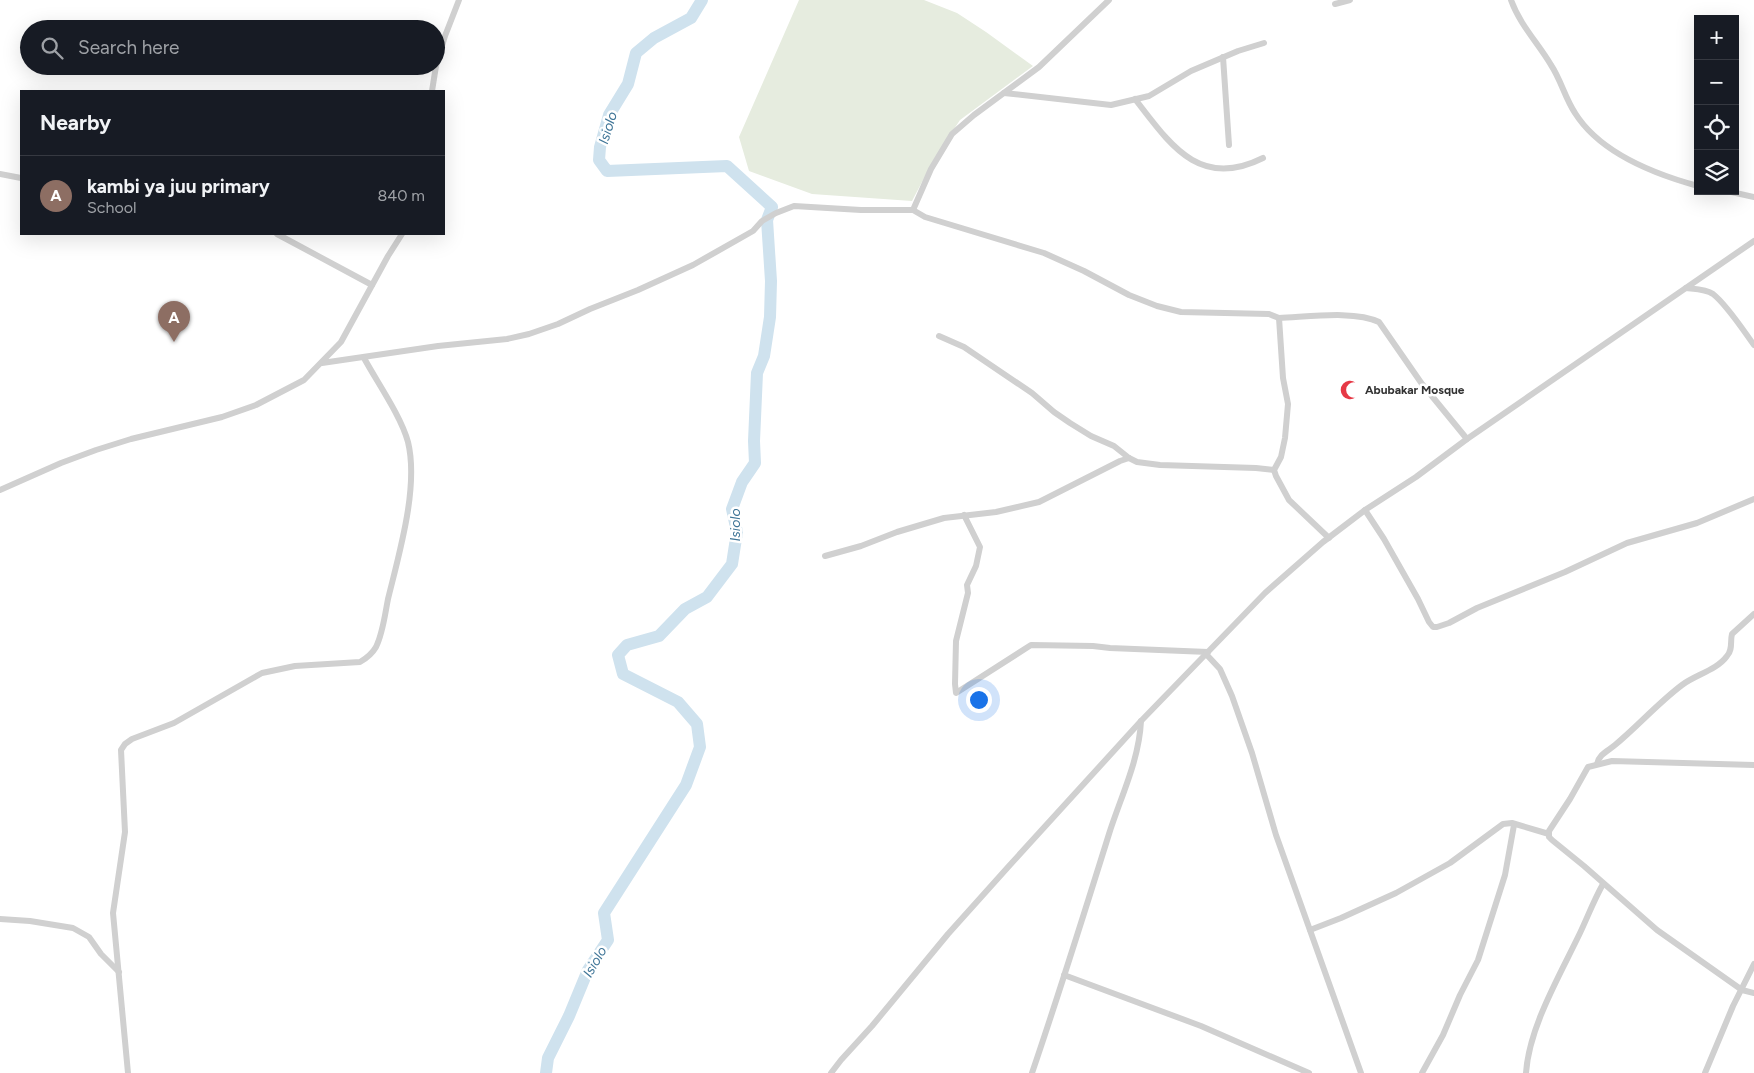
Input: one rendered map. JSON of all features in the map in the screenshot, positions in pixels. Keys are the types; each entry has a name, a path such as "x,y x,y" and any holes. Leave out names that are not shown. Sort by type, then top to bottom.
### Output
{"street":[{"path":"445,36 459,0"},
{"path":"913,210 931,169 952,134 1039,67 1109,0"},
{"path":"1335,4 1350,0"},
{"path":"1511,0 1519,18 1558,75 1574,111 1585,125 1607,146 1629,161 1694,185"},
{"path":"1004,93 1111,105 1149,96 1191,71 1223,57 1264,43"},
{"path":"1223,57 1229,146"},
{"path":"432,90 435,75"},
{"path":"1135,99 1168,141 1191,161 1217,169 1247,166 1263,158"},
{"path":"0,174 20,178"},
{"path":"1739,193 1754,196"},
{"path":"322,363 438,346 508,339 529,334 558,324 693,265 753,231 762,222 776,213 794,206 861,210 913,210 925,217 1044,253 1084,271 1129,295 1157,306 1181,312 1269,314 1279,318 1362,316 1370,318 1379,322 1422,384 1467,439"},
{"path":"279,235 372,285"},
{"path":"0,490 61,462 96,450 131,439 222,417 256,405 304,380 341,342 401,235"},
{"path":"831,1073 948,934 1141,721 1265,592 1365,510 1416,477 1467,439 1754,241"},
{"path":"1686,288 1706,291 1714,295 1754,345"},
{"path":"1279,318 1283,378 1288,404 1281,457 1274,470 1278,483 1289,500 1329,538"},
{"path":"939,336 964,347 1032,393 1062,418 1091,436 1114,446 1137,462 1160,465 1274,470"},
{"path":"128,1073 113,913 125,832 122,750 125,744 142,734 174,723 262,673 295,666 360,662 372,653 378,642 401,546 411,479 408,441 364,358"},
{"path":"825,556 944,518 996,512 1039,502 1129,458"},
{"path":"1365,510 1384,539 1429,622 1433,627 1437,627 1627,543 1697,523 1754,499"},
{"path":"964,515 980,547 976,566 966,585 968,593 956,641 956,693 1031,645 1093,646 1207,653 1220,669 1232,696 1252,753 1276,835 1361,1073"},
{"path":"1597,764 1602,754 1632,732 1649,713 1682,685 1724,660 1731,649 1732,634 1754,614"},
{"path":"1032,1073 1116,812 1134,763 1139,743 1141,721"},
{"path":"1754,765 1612,761 1597,764 1588,767 1570,800 1549,831 1552,840 1657,930 1742,990 1754,993"},
{"path":"1310,930 1396,893 1450,863 1503,824 1512,823 1549,834"},
{"path":"1422,1073 1443,1035 1460,995 1478,960 1504,875 1514,825"},
{"path":"1526,1073 1529,1050 1541,1018 1592,904 1603,884"},
{"path":"0,919 30,921 73,928 90,937 101,954 119,972"},
{"path":"1705,1073 1754,964"},
{"path":"1064,976 1201,1026 1309,1073"}],"shaded area":[{"path":"799,0 924,0 957,13 1033,66 960,120 934,159 912,201 812,194 749,171 739,137"}],"waterway":[{"name":"Isiolo","path":"546,1073 548,1058 569,1016 588,970 608,940 604,913 686,785 700,747 697,724 678,702 623,674 618,655 627,645 659,636 685,609 707,597 732,564 737,532 732,509 742,482 755,463 757,373 764,356 770,317 771,281 767,220 772,207 727,166 607,171 599,160 600,147 609,115 628,84 636,53 654,38 691,18 702,0"}],"place":[{"name":"kambi ya juu primary","path":"174,342"},
{"name":"Abubakar Mosque","path":"1350,390"}]}
